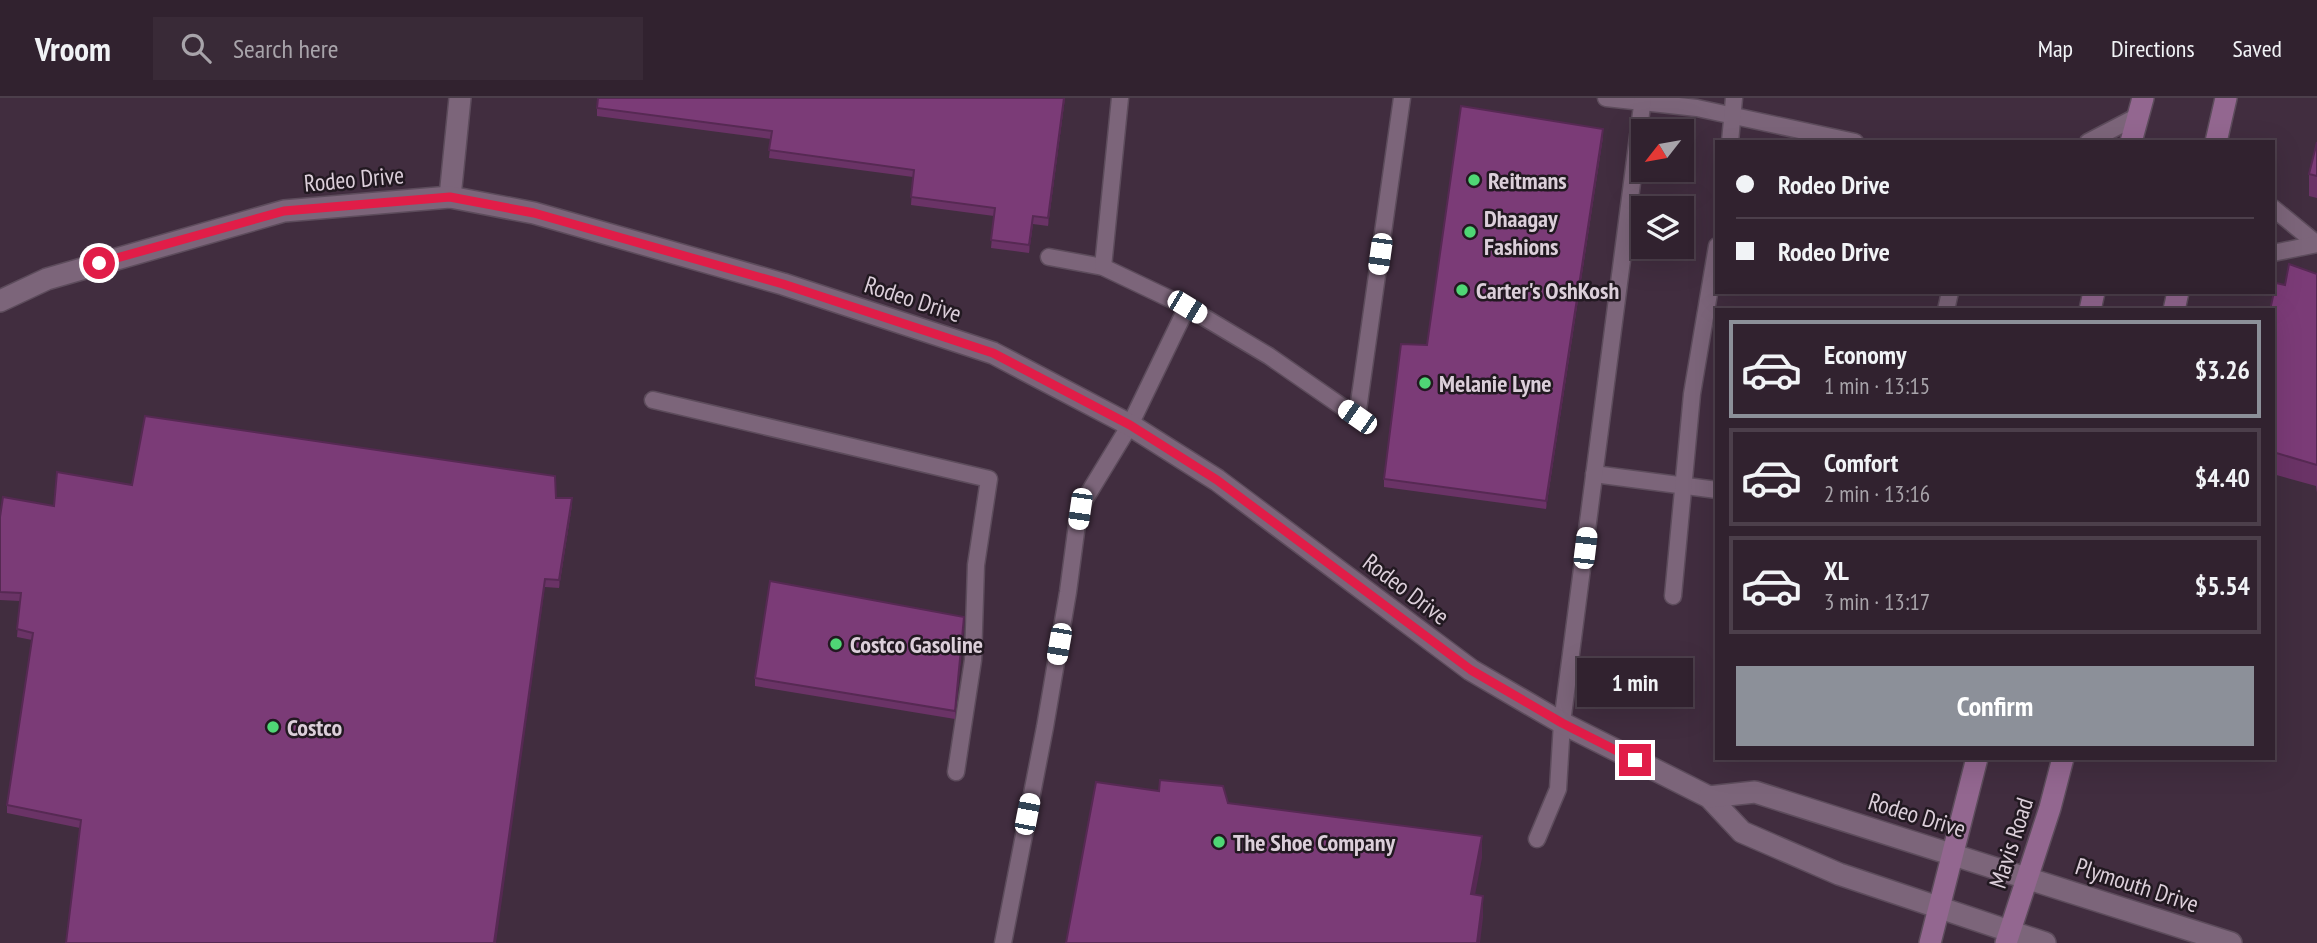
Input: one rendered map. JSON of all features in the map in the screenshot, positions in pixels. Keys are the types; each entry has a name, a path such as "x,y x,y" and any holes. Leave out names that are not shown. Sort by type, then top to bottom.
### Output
{"main road":[{"path":"2216,140 2226,98"},
{"path":"2132,140 2140,107"},
{"path":"1930,943 1976,760"},
{"name":"Mavis Road","path":"2008,937 2050,808 2062,760"}],"street":[{"path":"450,197 460,98"},
{"name":"Rodeo Drive","path":"0,301 47,279 284,211 450,197 534,213 783,284 993,353 1130,425 1217,480 1471,670 1562,723 1709,797 1742,832 1839,874 1939,907"},
{"name":"Rodeo Drive","path":"1709,797 1755,792 2028,878"},
{"name":"Plymouth Drive","path":"2028,878 2231,943"},
{"path":"1939,907 2008,937 2045,943"}],"lane":[{"path":"1103,267 1120,98"},
{"path":"1049,257 1103,267 1187,307 1269,356 1357,417 1402,98"},
{"path":"1606,98 1697,108 1846,140"},
{"path":"1730,140 1734,98"},
{"path":"1536,839 1558,789 1562,723 1643,100"},
{"path":"2091,140 2140,107"},
{"path":"2275,210 2317,244"},
{"path":"2275,253 2317,244"},
{"path":"1673,596 1692,394 1715,258"},
{"path":"1003,943 1045,727 1080,509 1130,425 1187,307"},
{"path":"653,400 989,480 975,565 972,660 957,772"},
{"path":"1594,474 1715,489"}],"building":[{"path":"598,98 1064,98 1048,218 1033,216 1029,245 991,240 995,208 911,197 914,170 769,150 772,131 597,108"},
{"path":"1461,106 1603,129 1546,501 1384,479 1401,344 1427,345"},
{"path":"2317,142 2317,176 2309,174"},
{"path":"2289,264 2317,274 2317,465 2275,453 2275,308 2270,308 2276,283 2285,285"},
{"name":"Costco","path":"145,416 555,476 556,498 572,498 559,580 545,579 494,943 66,943 81,820 7,805 33,633 17,629 21,593 0,592 0,517 3,497 54,506 57,472 132,485"},
{"path":"770,581 964,617 955,711 755,678"},
{"path":"1160,780 1223,786 1228,803 1482,836 1471,894 1483,896 1477,943 1066,943 1096,782 1159,791"}],"place":[{"name":"Reitmans","path":"1474,180"},
{"name":"Dhaagay Fashions","path":"1470,232"},
{"name":"Carter's OshKosh","path":"1462,290"},
{"name":"Melanie Lyne","path":"1425,383"},
{"name":"Costco Gasoline","path":"836,644"},
{"name":"Costco","path":"273,727"},
{"name":"The Shoe Company","path":"1219,842"}],"route":[{"path":"99,263 284,211 450,197 534,213 783,284 993,353 1130,425 1217,480 1471,670 1562,723 1635,760"}]}
